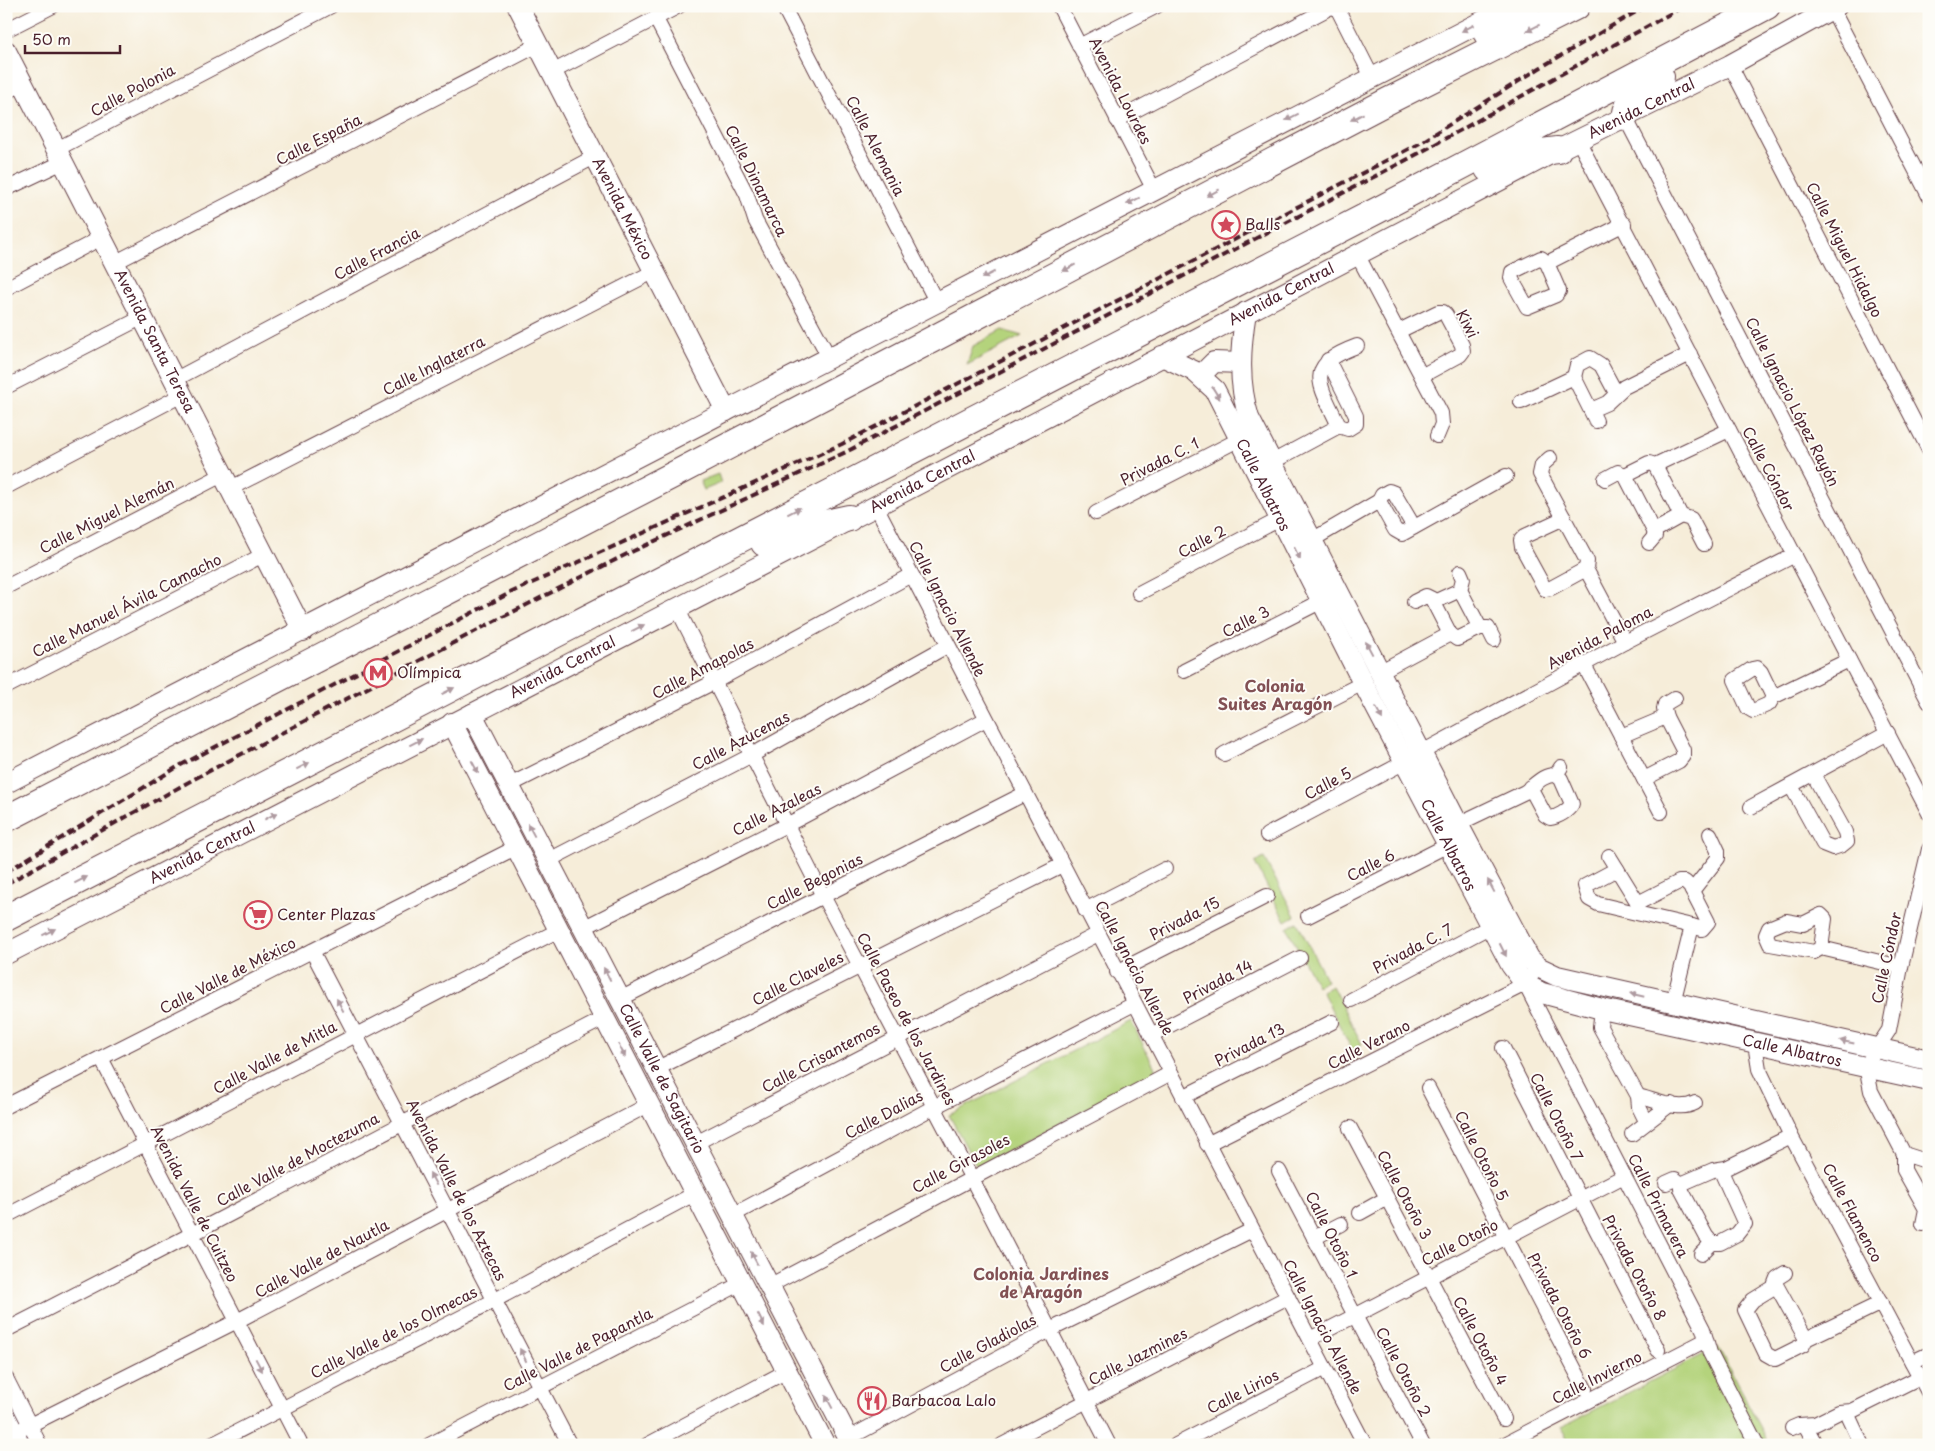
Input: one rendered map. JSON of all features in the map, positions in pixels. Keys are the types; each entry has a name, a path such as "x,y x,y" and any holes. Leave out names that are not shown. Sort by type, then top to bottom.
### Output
{"highway":[{"path":"1388,101 1419,74 1510,20 1527,6"},
{"path":"6,819 693,464 1388,101 1577,6"},
{"name":"Avenida Central","path":"6,918 1382,208 1767,6"},
{"path":"1625,117 1628,103 1639,91 1675,68 1711,35"},
{"path":"1382,208 1445,188 1525,154 1568,145"},
{"path":"686,567 757,546 804,528 849,518"}],"street":[{"path":"6,30 53,6"},
{"name":"Calle Polonia","path":"6,189 60,156 331,6"},
{"name":"Avenida México","path":"518,6 726,411"},
{"path":"552,72 679,6"},
{"name":"Calle Alemania","path":"783,6 936,301"},
{"name":"Avenida Lourdes","path":"1059,6 1154,190"},
{"path":"1079,46 1157,6"},
{"path":"1117,120 1332,6"},
{"path":"1336,6 1372,77"},
{"path":"6,783 304,631 936,301 1512,6"},
{"path":"1835,8 1929,196"},
{"name":"Avenida Central","path":"6,954 849,518 876,506 1568,145 1730,65 1835,8"},
{"name":"Calle Dinamarca","path":"656,19 747,195 755,220 829,357"},
{"name":"Calle España","path":"114,264 538,46"},
{"name":"Avenida Santa Teresa","path":"6,51 15,88 60,156 225,482 304,631"},
{"name":"Calle Miguel Hidalgo","path":"1730,65 1929,450"},
{"name":"Calle Ignacio López Rayón","path":"1625,117 1929,702"},
{"name":"Calle Cóndor","path":"1568,145 1624,224 1929,813"},
{"name":"Calle Francia","path":"6,487 178,387 596,156"},
{"path":"1547,263 1624,224"},
{"path":"6,288 101,238"},
{"path":"1358,256 1423,375 1442,419 1441,428 1437,436"},
{"name":"Calle Inglaterra","path":"225,482 653,272"},
{"name":"Calle Albatros","path":"1246,312 1241,363 1244,404 1255,431 1381,671 1448,845 1511,965 1525,984 1552,997 1755,1044 1929,1081"},
{"name":"Kiwi","path":"1398,332 1438,312 1443,312 1462,345 1463,351 1460,355 1423,375"},
{"path":"6,387 142,318"},
{"path":"1339,426 1320,384 1321,370 1328,360 1358,346"},
{"path":"1574,377 1594,416 1624,387 1690,354"},
{"name":"Calle Albatros","path":"1162,356 1201,375 1215,390 1363,683 1458,824 1524,951 1538,967 1557,976 1929,1060"},
{"path":"1521,402 1574,377 1580,362 1592,358 1601,365 1616,393"},
{"path":"1272,462 1339,426 1351,428 1356,424 1357,419 1328,360"},
{"path":"1201,375 1214,362 1241,363"},
{"path":"1605,479 1618,472 1625,474 1649,463 1655,465 1729,430"},
{"name":"Privada C. 1","path":"1096,513 1240,439"},
{"path":"1550,458 1542,466 1540,474 1587,561 1586,569 1625,642"},
{"path":"1655,465 1681,516 1691,519 1704,544"},
{"path":"1625,474 1652,537 1681,516"},
{"path":"1312,540 1379,501 1382,495 1392,491 1414,527 1506,476"},
{"name":"Calle Miguel Alemán","path":"6,587 225,482"},
{"name":"Calle Ignacio Allende","path":"876,506 1024,794 1325,1368 1360,1443"},
{"path":"1564,518 1525,536 1521,540 1522,547 1545,588 1551,588 1586,569"},
{"name":"Calle 2","path":"1139,593 1280,519"},
{"name":"Calle Manuel Ávila Camacho","path":"6,686 263,555"},
{"name":"Avenida Paloma","path":"1413,757 1625,642 1795,555"},
{"path":"1460,572 1463,579 1460,590 1480,628"},
{"name":"Calle Amapolas","path":"508,786 714,682 911,575"},
{"path":"1434,602 1460,590"},
{"path":"1414,602 1426,596 1434,602 1450,634 1457,639 1480,628 1488,628 1494,640"},
{"name":"Calle 3","path":"1184,671 1322,601"},
{"name":"Calle Paseo de los Jardines","path":"677,608 786,825 1109,1445"},
{"path":"1381,671 1450,634"},
{"name":"Calle Azucenas","path":"547,861 752,755 947,646"},
{"path":"1773,697 1849,660"},
{"path":"1584,664 1661,812"},
{"path":"1224,754 1363,683"},
{"path":"1644,779 1678,761 1683,756 1683,750 1666,717 1664,706 1675,698"},
{"name":"Calle Valle de Sagitario","path":"472,714 850,1441"},
{"path":"1621,736 1666,717"},
{"name":"Calle Azaleas","path":"583,928 786,825 986,719"},
{"name":"Calle Valle de Sagitario","path":"452,723 825,1445"},
{"path":"1751,808 1888,733"},
{"name":"Calle 5","path":"1267,835 1413,757"},
{"path":"1458,824 1530,788 1559,771 1572,804 1569,809 1550,818 1546,815 1530,788"},
{"path":"1791,786 1824,844 1833,848 1842,846 1847,840 1845,832 1813,774"},
{"name":"Calle Begonias","path":"620,999 1024,794"},
{"path":"1692,891 1718,858 1718,851 1710,834"},
{"name":"Calle 6","path":"1308,916 1448,845"},
{"name":"Calle Valle de México","path":"6,1106 517,847"},
{"name":"Calle Cóndor","path":"1869,1068 1876,1048 1884,1040 1889,1030 1901,968 1929,849"},
{"path":"1610,856 1638,908"},
{"name":"Calle Claveles","path":"656,1069 1062,865"},
{"path":"1086,910 1165,869"},
{"path":"1617,869 1587,884 1584,888 1587,897 1598,904 1638,908 1692,926 1702,928 1708,922 1688,884 1682,881 1638,908"},
{"name":"Privada 15","path":"1118,972 1267,896"},
{"name":"Privada C. 7","path":"1351,1000 1491,926"},
{"path":"1673,1003 1692,926"},
{"name":"Calle Valle de Mitla","path":"6,1216 560,930"},
{"name":"Calle Crisantemos","path":"694,1144 1098,934"},
{"path":"1821,948 1901,968"},
{"name":"Avenida Valle de los Aztecas","path":"312,951 449,1210 570,1445"},
{"name":"Privada 14","path":"1151,1036 1300,958"},
{"name":"Calle Verano","path":"1207,1144 1525,984 1538,967"},
{"name":"Calle Primavera","path":"1525,984 1703,1329 1710,1353 1757,1445"},
{"name":"Calle Dalias","path":"732,1216 934,1107 1134,1004"},
{"path":"1602,1009 1600,1027 1638,1096 1638,1107 1646,1121"},
{"name":"Calle Valle de Moctezuma","path":"6,1330 192,1235 403,1122 605,1018"},
{"name":"Privada 13","path":"1183,1097 1332,1022"},
{"name":"Calle Flamenco","path":"1755,1044 1759,1068 1792,1136 1929,1394"},
{"name":"Calle Otoño 7","path":"1503,1048 1580,1200"},
{"name":"Avenida Valle de Cuitzeo","path":"101,1058 301,1445"},
{"path":"1869,1068 1871,1090 1904,1154 1904,1170 1927,1208 1923,1224"},
{"name":"Calle Girasoles","path":"769,1286 971,1177 1170,1073"},
{"name":"Calle Otoño 5","path":"1428,1088 1505,1239"},
{"path":"1638,1096 1685,1107 1695,1103"},
{"name":"Calle Valle de Nautla","path":"11,1434 237,1321 650,1104"},
{"path":"1632,1134 1641,1129 1646,1121 1670,1104"},
{"name":"Calle Otoño 3","path":"1350,1128 1428,1277"},
{"path":"1681,1184 1720,1169 1792,1136"},
{"path":"1904,1154 1929,1162"},
{"path":"1701,1254 1712,1243 1720,1243 1737,1234 1745,1224 1720,1169"},
{"name":"Calle Otoño 1","path":"1279,1171 1354,1315"},
{"name":"Calle Otoño","path":"1310,1339 1624,1176"},
{"path":"1666,1183 1675,1179 1681,1184"},
{"path":"1681,1184 1680,1190 1706,1236 1712,1243"},
{"name":"Calle Valle de los Olmecas","path":"212,1445 494,1300 696,1193"},
{"path":"1360,1213 1387,1198"},
{"name":"Privada Otoño 8","path":"1580,1200 1658,1350"},
{"path":"1314,1238 1341,1224"},
{"name":"Calle Gladiolas","path":"850,1441 1050,1330 1252,1230"},
{"name":"Privada Otoño 6","path":"1505,1239 1585,1388"},
{"path":"1784,1273 1775,1280 1776,1286 1806,1339"},
{"name":"Calle Otoño 4","path":"1428,1277 1504,1419"},
{"name":"Calle Valle de Papantla","path":"430,1445 742,1283"},
{"path":"1776,1286 1753,1300 1745,1310 1766,1354 1778,1359 1804,1345 1806,1339 1881,1302"},
{"name":"Calle Jazmines","path":"1002,1445 1288,1297"},
{"name":"Calle Otoño 2","path":"1354,1315 1423,1445"},
{"name":"Calle Invierno","path":"1504,1445 1706,1340"},
{"path":"1912,1362 1929,1354"},
{"name":"Calle Lirios","path":"1176,1445 1325,1368"},
{"path":"647,1445 787,1371"},
{"path":"1816,1445 1799,1426 1815,1424 1835,1414 1847,1413 1920,1377"},
{"path":"6,1378 40,1445"},
{"path":"6,1411 11,1434 23,1445"},
{"path":"1847,1413 1862,1445"}],"green space":[{"path":"1002,330 1022,336 967,365 973,346"},
{"path":"718,474 721,483 704,490 700,481"},
{"path":"1264,858 1295,916 1285,921 1255,863"},
{"path":"1297,922 1327,981 1317,986 1287,928"},
{"path":"1332,986 1362,1044 1352,1050 1322,991"},
{"path":"1131,1021 1157,1072 977,1167 949,1115"},
{"path":"1718,1347 1770,1445 1570,1445 1561,1427"}],"railway":[{"path":"6,872 179,766 512,592 842,444 1420,143 1538,69 1646,6"},
{"path":"6,884 194,779 495,621 627,554 846,452 1412,157 1684,6"}],"place":[{"name":"Balls","path":"1226,225"},
{"name":"Olímpica","path":"378,673"},
{"name":"Center Plazas","path":"258,915"},
{"name":"Barbacoa Lalo","path":"872,1401"}],"district":[{"name":"Colonia Suites Aragón","path":"1275,695"},
{"name":"Colonia Jardines de Aragón","path":"1041,1283"}]}
